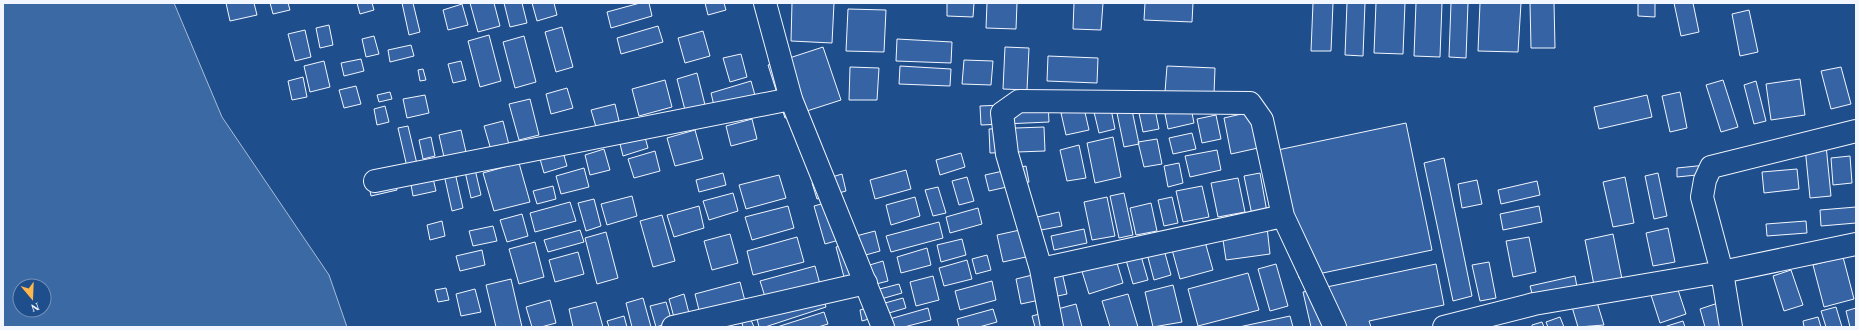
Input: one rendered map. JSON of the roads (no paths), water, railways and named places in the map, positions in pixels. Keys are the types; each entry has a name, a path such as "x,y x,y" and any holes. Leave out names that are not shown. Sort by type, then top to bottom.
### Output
{"street":[{"path":"765,3 791,99 883,327"},
{"path":"375,181 791,99"},
{"path":"1052,327 1041,270 1006,154 1002,113 1019,101 1250,103 1262,120 1282,216 1335,327"},
{"path":"1731,327 1722,272 1702,197 1705,180 1711,167 1856,131"},
{"path":"1041,270 1282,216"},
{"path":"1444,327 1534,304 1722,272 1856,244"},
{"path":"673,327 866,283"}],"water":[{"path":"3,3 174,3 222,117 329,275 347,327 3,327"}]}
